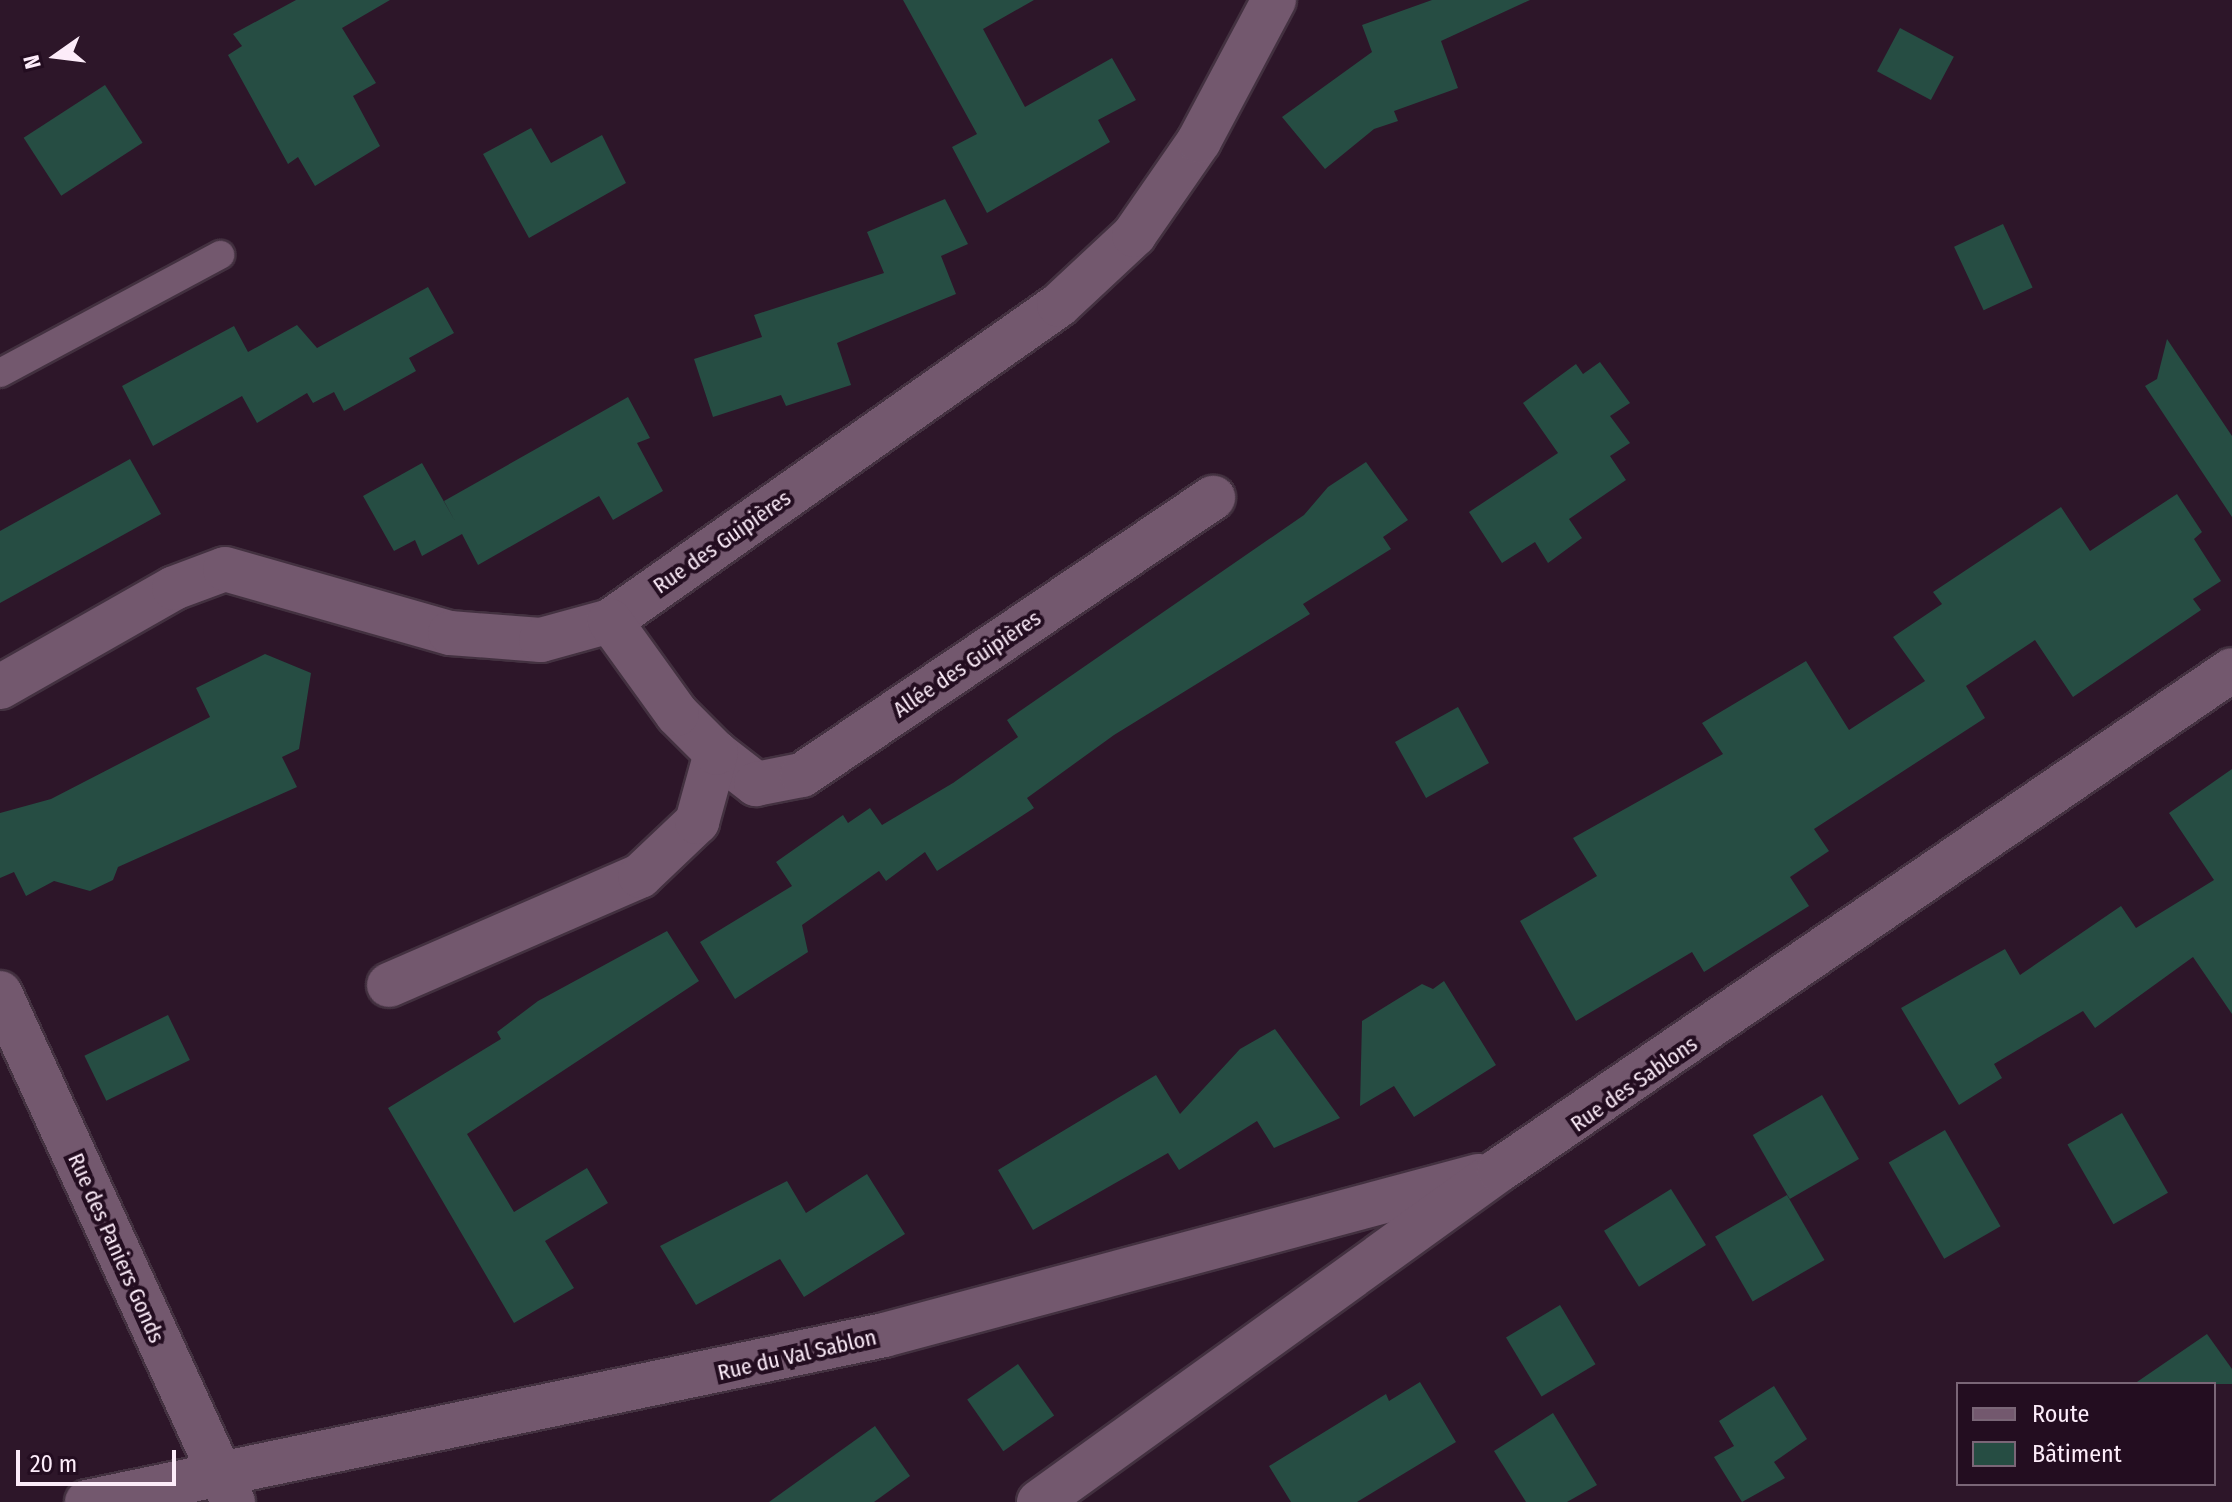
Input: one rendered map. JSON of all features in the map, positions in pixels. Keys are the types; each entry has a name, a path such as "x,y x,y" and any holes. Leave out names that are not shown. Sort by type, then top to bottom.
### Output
{"street":[{"name":"Rue des Guipières","path":"0,687 174,588 225,569 450,633 541,640 610,621 1059,305 1134,235 1199,141 1274,0"},
{"name":"Allée des Guipières","path":"610,621 677,714 716,753 756,784 802,775 1213,498"},
{"name":"Rue des Sablons","path":"1039,1502 1499,1170 1538,1150 2232,670"},
{"path":"389,985 640,876 697,822 716,753"},
{"name":"Rue des Paniers Gonds","path":"0,993 227,1490"},
{"name":"Rue du Val Sablon","path":"87,1502 227,1490 884,1335 1499,1170"}],"lane":[{"path":"0,373 220,255"}],"building":[{"path":"296,0 390,0 342,28 376,83 353,96 380,146 315,186 298,157 288,164 228,55 242,46 233,34"},
{"path":"903,0 1034,0 983,29 1025,107 1112,58 1136,100 1098,120 1110,142 987,213 952,147 977,134"},
{"path":"1432,0 1530,0 1441,41 1458,88 1394,111 1398,121 1374,129 1325,169 1282,117 1372,52 1362,25"},
{"path":"1900,28 1954,57 1931,100 1877,71"},
{"path":"105,85 143,143 61,196 24,138"},
{"path":"531,128 551,163 602,135 626,183 529,238 483,154"},
{"path":"945,199 968,244 941,256 956,294 837,343 851,385 786,406 781,395 713,417 694,359 762,337 754,315 884,273 867,232"},
{"path":"2003,224 2033,287 1984,310 1954,247"},
{"path":"428,287 454,333 409,358 416,371 344,411 334,392 313,403 307,393 257,423 242,396 153,446 122,386 234,326 248,352 297,325 317,348"},
{"path":"2167,339 2232,436 2232,517 2145,386 2157,379"},
{"path":"1600,362 1630,403 1610,416 1630,443 1610,456 1626,480 1569,519 1582,538 1548,563 1535,542 1502,563 1469,512 1558,453 1523,403 1576,364 1583,374"},
{"path":"628,397 650,438 637,443 663,491 613,520 599,496 478,565 462,534 422,556 415,540 394,551 363,496 422,463 455,521 444,501"},
{"path":"130,459 161,514 0,603 0,531"},
{"path":"1366,462 1408,520 1383,537 1391,549 1303,604 1310,614 1114,735 1027,798 1034,808 937,871 925,852 886,881 879,871 802,925 808,952 735,999 700,942 792,886 776,862 843,815 848,823 870,808 882,825 953,783 1018,737 1007,720 1304,515 1328,487"},
{"path":"2177,494 2202,532 2194,539 2221,581 2193,599 2201,610 2073,697 2035,640 1966,686 1985,718 1814,829 1829,851 1790,877 1809,906 1704,972 1692,952 1576,1021 1520,921 1597,876 1573,838 1723,754 1702,723 1806,661 1849,730 1925,681 1893,637 1942,604 1933,592 2061,507 2090,551"},
{"path":"265,654 311,673 299,749 282,757 297,787 118,867 113,880 90,891 54,881 26,896 14,872 0,878 0,813 51,799 210,717 196,688"},
{"path":"1458,707 1489,763 1426,798 1395,742"},
{"path":"2232,769 2232,1014 2193,957 2095,1028 2083,1011 1994,1064 2002,1078 1959,1105 1901,1008 2005,949 2020,975 2121,906 2136,928 2214,880 2169,813"},
{"path":"667,931 699,981 467,1134 514,1212 587,1168 608,1203 545,1241 574,1288 514,1323 388,1108 501,1039 497,1032 538,1001"},
{"path":"1444,981 1496,1065 1414,1117 1394,1086 1360,1106 1362,1021 1422,984 1433,989"},
{"path":"168,1015 190,1060 106,1101 84,1056"},
{"path":"1275,1029 1340,1118 1274,1148 1257,1121 1179,1170 1168,1153 1033,1230 998,1170 1156,1075 1180,1114 1240,1049"},
{"path":"1822,1095 1859,1159 1790,1199 1753,1135"},
{"path":"2122,1113 2168,1193 2113,1224 2067,1144"},
{"path":"1945,1130 2000,1226 1944,1259 1889,1162"},
{"path":"867,1174 905,1234 804,1297 780,1259 696,1305 660,1246 787,1181 806,1213"},
{"path":"1671,1189 1706,1245 1639,1287 1604,1231"},
{"path":"1787,1195 1824,1260 1753,1301 1715,1236"},
{"path":"1560,1305 1596,1364 1542,1397 1506,1337"},
{"path":"2207,1334 2232,1369 2232,1384 2137,1382"},
{"path":"1018,1364 1054,1416 1003,1451 967,1400"},
{"path":"1420,1382 1456,1442 1357,1502 1291,1502 1269,1466 1386,1394 1389,1401"},
{"path":"1774,1386 1807,1439 1774,1462 1785,1478 1742,1502 1714,1457 1734,1446 1719,1421"},
{"path":"1553,1413 1597,1485 1567,1502 1526,1502 1494,1451"},
{"path":"875,1426 910,1476 874,1502 769,1502"}]}
